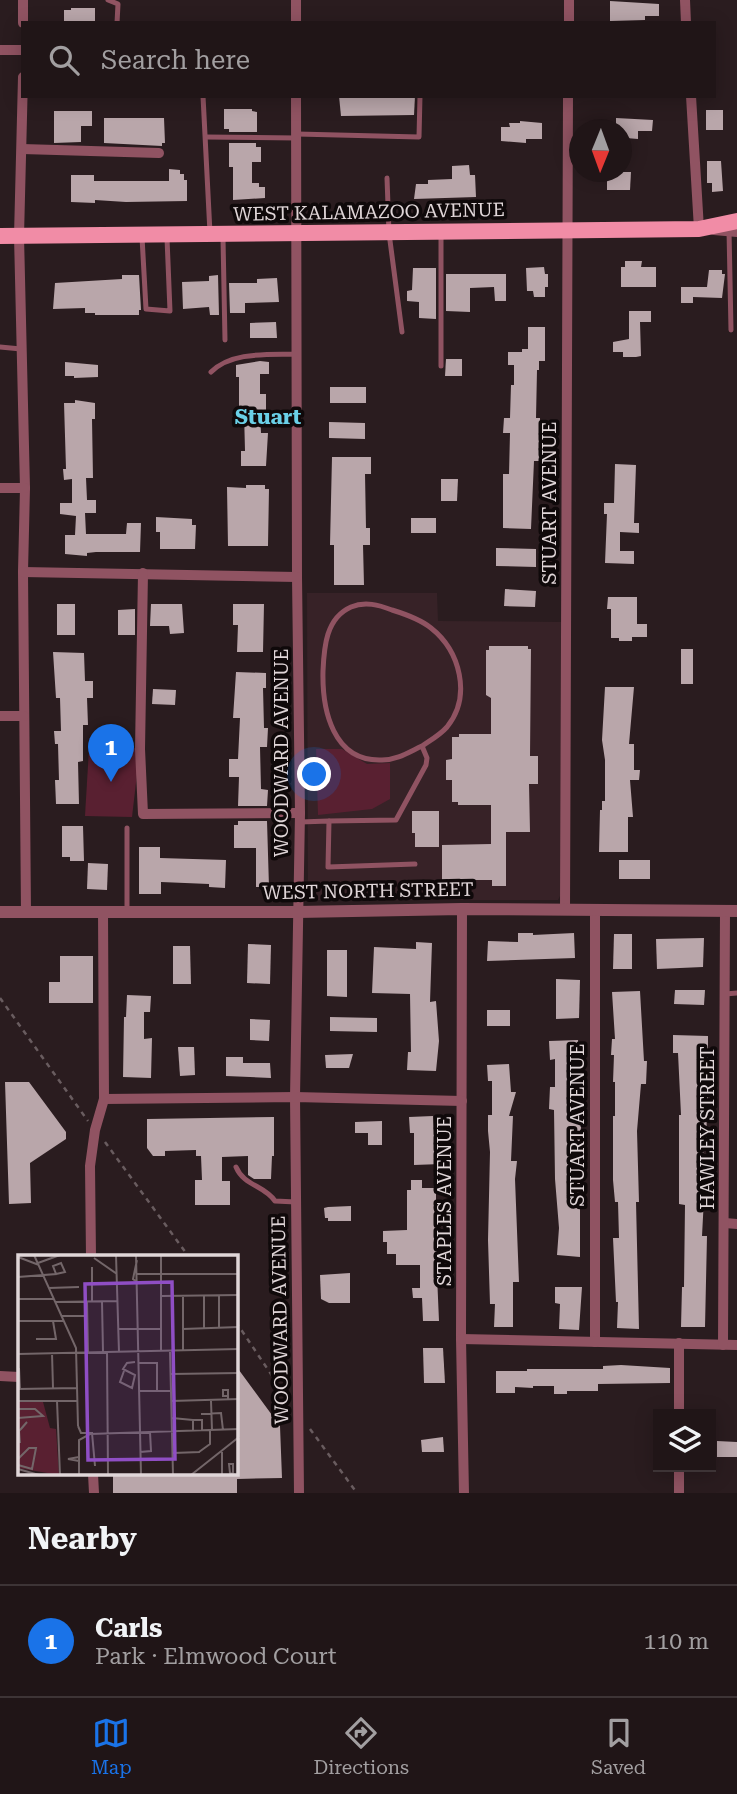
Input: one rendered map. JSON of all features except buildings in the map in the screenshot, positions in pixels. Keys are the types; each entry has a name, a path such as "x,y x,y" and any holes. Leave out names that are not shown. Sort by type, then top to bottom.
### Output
{"main road":[{"name":"WEST KALAMAZOO AVENUE","path":"0,236 734,228"}],"street":[{"path":"23,0 23,21"},
{"path":"296,0 296,21"},
{"path":"569,0 569,21"},
{"path":"685,0 686,21"},
{"path":"0,50 21,50"},
{"path":"23,98 19,236 25,488 23,572 26,912"},
{"name":"WOODWARD AVENUE","path":"296,98 300,818 295,1097 299,1493"},
{"name":"STUART AVENUE","path":"565,910 568,98"},
{"path":"691,98 699,229"},
{"path":"22,149 159,153"},
{"path":"0,488 25,488"},
{"path":"23,572 297,577"},
{"path":"143,573 140,748 143,814 300,818"},
{"path":"0,716 24,716"},
{"name":"WEST NORTH STREET","path":"0,912 462,909 731,911"},
{"name":"STAPLES AVENUE","path":"462,909 461,1339 464,1493"},
{"name":"STUART AVENUE","path":"595,909 595,1342"},
{"path":"91,1255 90,1166 95,1130 104,1099 103,911"},
{"name":"HAWLEY STREET","path":"723,1345 725,994 731,911"},
{"path":"104,1099 295,1097 462,1101"},
{"path":"725,1223 737,1224"},
{"path":"461,1339 737,1345"},
{"path":"679,1343 679,1409"},
{"path":"0,1376 18,1377"},
{"path":"678,1493 679,1472"}],"lane":[{"path":"108,0 118,4 117,21"},
{"path":"204,98 225,340"},
{"path":"206,136 419,136 420,98"},
{"path":"387,178 389,233 402,332"},
{"path":"731,330 734,228"},
{"path":"441,232 441,366"},
{"path":"142,235 146,309 170,311 167,235"},
{"path":"0,348 22,349"},
{"path":"211,372 221,362 233,359 297,354"},
{"path":"374,604 419,621 439,635 456,659 460,678 457,710 448,726 422,746 383,761 359,757 339,739 326,716 322,690 326,641 335,618 352,606 374,604"},
{"path":"300,818 329,821 396,820 426,765 422,746"},
{"path":"329,821 328,867 415,864"},
{"path":"127,828 127,912"},
{"path":"725,994 737,993"},
{"path":"236,1167 240,1176 268,1192 275,1201 296,1202"}],"shaded area":[{"path":"307,593 437,593 438,621 561,622 562,892 558,900 308,900"},
{"path":"140,748 132,817 85,816 89,749"},
{"path":"316,749 342,749 367,764 390,763 390,799 372,809 318,815"}],"place":[{"name":"Carls","path":"111,782"}],"district":[{"name":"Stuart","path":"268,417"}]}
